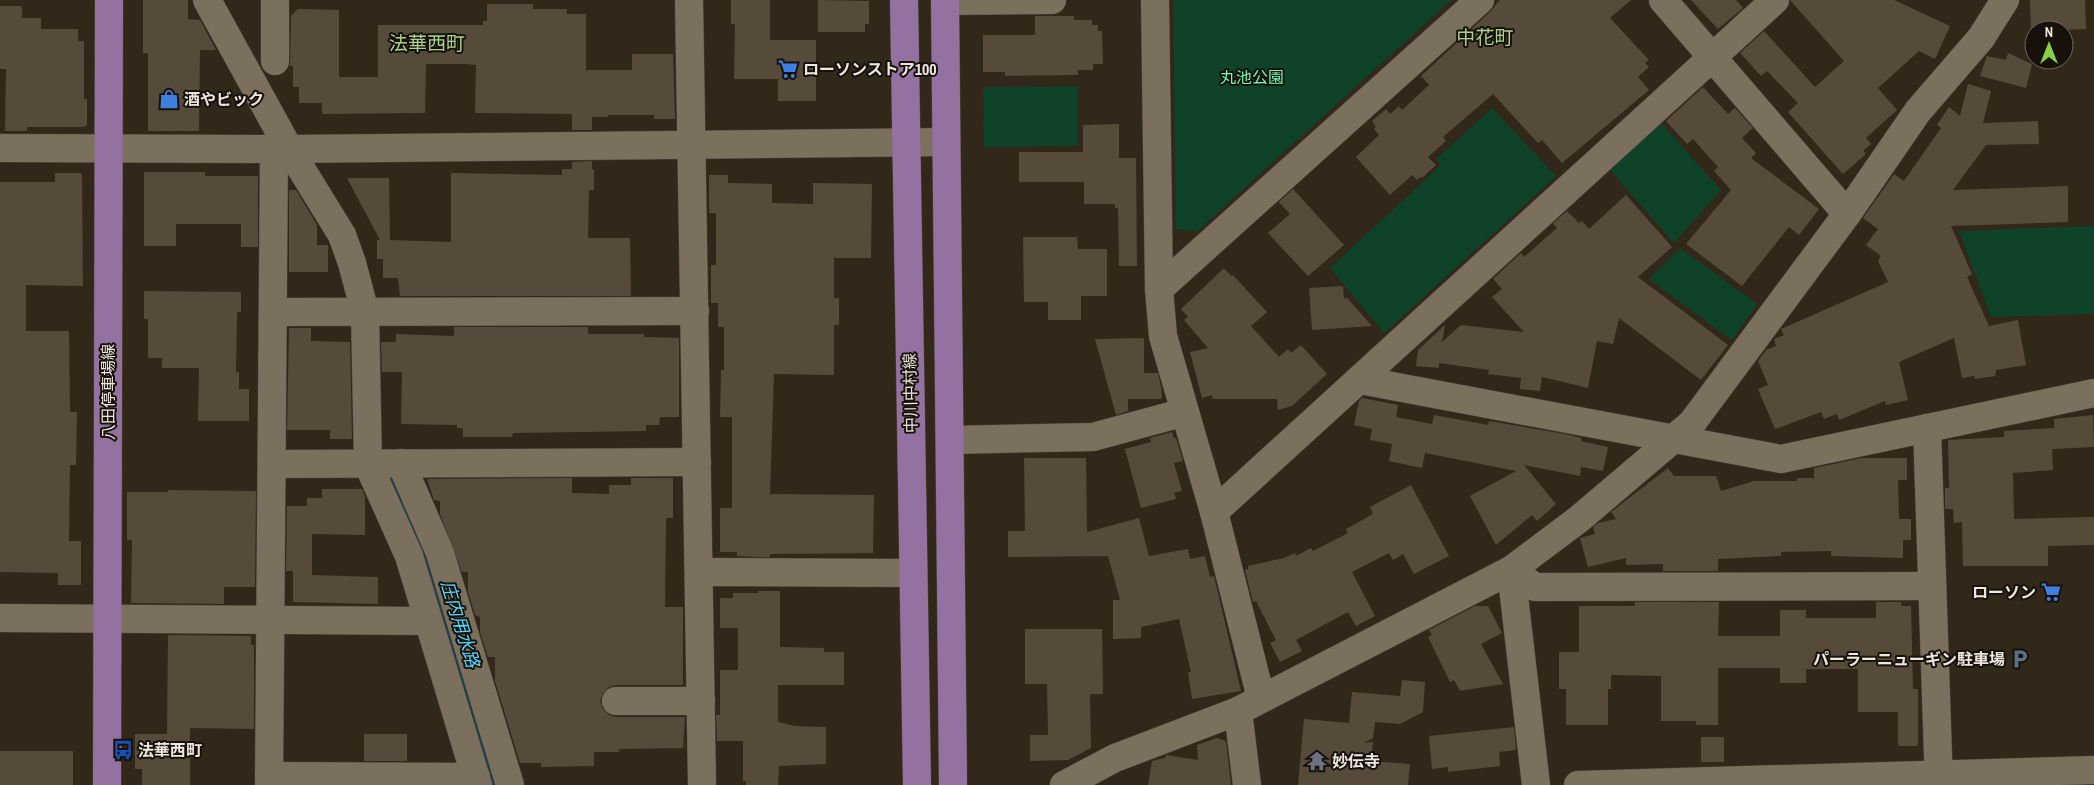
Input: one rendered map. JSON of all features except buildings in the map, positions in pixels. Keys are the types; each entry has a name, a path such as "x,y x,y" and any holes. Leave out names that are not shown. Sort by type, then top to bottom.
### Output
{"main road":[{"name":"八田停車場線","path":"106,785 109,0"},
{"name":"中川中村線","path":"904,0 917,785"},
{"path":"945,1 953,785"}],"street":[{"path":"207,0 281,149 342,235 362,294 365,312 368,464 409,556 477,781 269,780 273,312 281,149"},
{"path":"275,0 275,61"},
{"path":"689,0 702,785"},
{"path":"945,1 1052,0"},
{"path":"1155,0 1159,289 1163,336 1214,512 1250,704 1247,785"},
{"path":"1159,289 1480,0"},
{"path":"1663,0 1847,214"},
{"path":"1214,512 1775,0"},
{"path":"1064,785 1115,758 1250,704 1511,570 1579,519 1692,423 1847,214 1918,111 1981,38 2005,0"},
{"path":"0,148 281,149 946,142"},
{"path":"273,312 695,311"},
{"path":"1360,380 1781,460 2094,393"},
{"path":"950,440 1093,437 1184,412"},
{"path":"1927,428 1939,780"},
{"path":"272,464 697,462"},
{"path":"401,463 440,553 510,785"},
{"path":"1511,570 1535,587 1932,586"},
{"path":"1511,570 1536,785"},
{"path":"699,572 913,573"},
{"path":"0,618 428,622"},
{"path":"616,701 701,701"},
{"path":"1578,785 1939,780 2094,770"}],"green space":[{"name":"丸池公園","path":"1173,0 1451,0 1197,231 1176,229"},
{"path":"1078,86 1078,146 984,147 983,87"},
{"path":"1492,108 1556,176 1384,333 1330,268 1441,165 1436,159"},
{"path":"1661,123 1721,190 1674,243 1610,170"},
{"path":"2094,226 2094,314 1991,317 1959,231"},
{"path":"1680,248 1757,304 1732,340 1649,279"}],"water":[{"path":"395,475 429,551 498,785 484,785 381,476"}],"place":[{"name":"ローソンストア100","path":"788,69"},
{"name":"酒やビック","path":"169,99"},
{"name":"ローソン","path":"2051,592"},
{"name":"パーラーニューギン駐車場","path":"2020,659"},
{"name":"法華西町","path":"123,750"},
{"name":"妙伝寺","path":"1317,761"}],"district":[{"name":"中花町","path":"1485,37"},
{"name":"法華西町","path":"427,43"}],"water label":[{"name":"庄内用水路","path":"460,624"}]}
